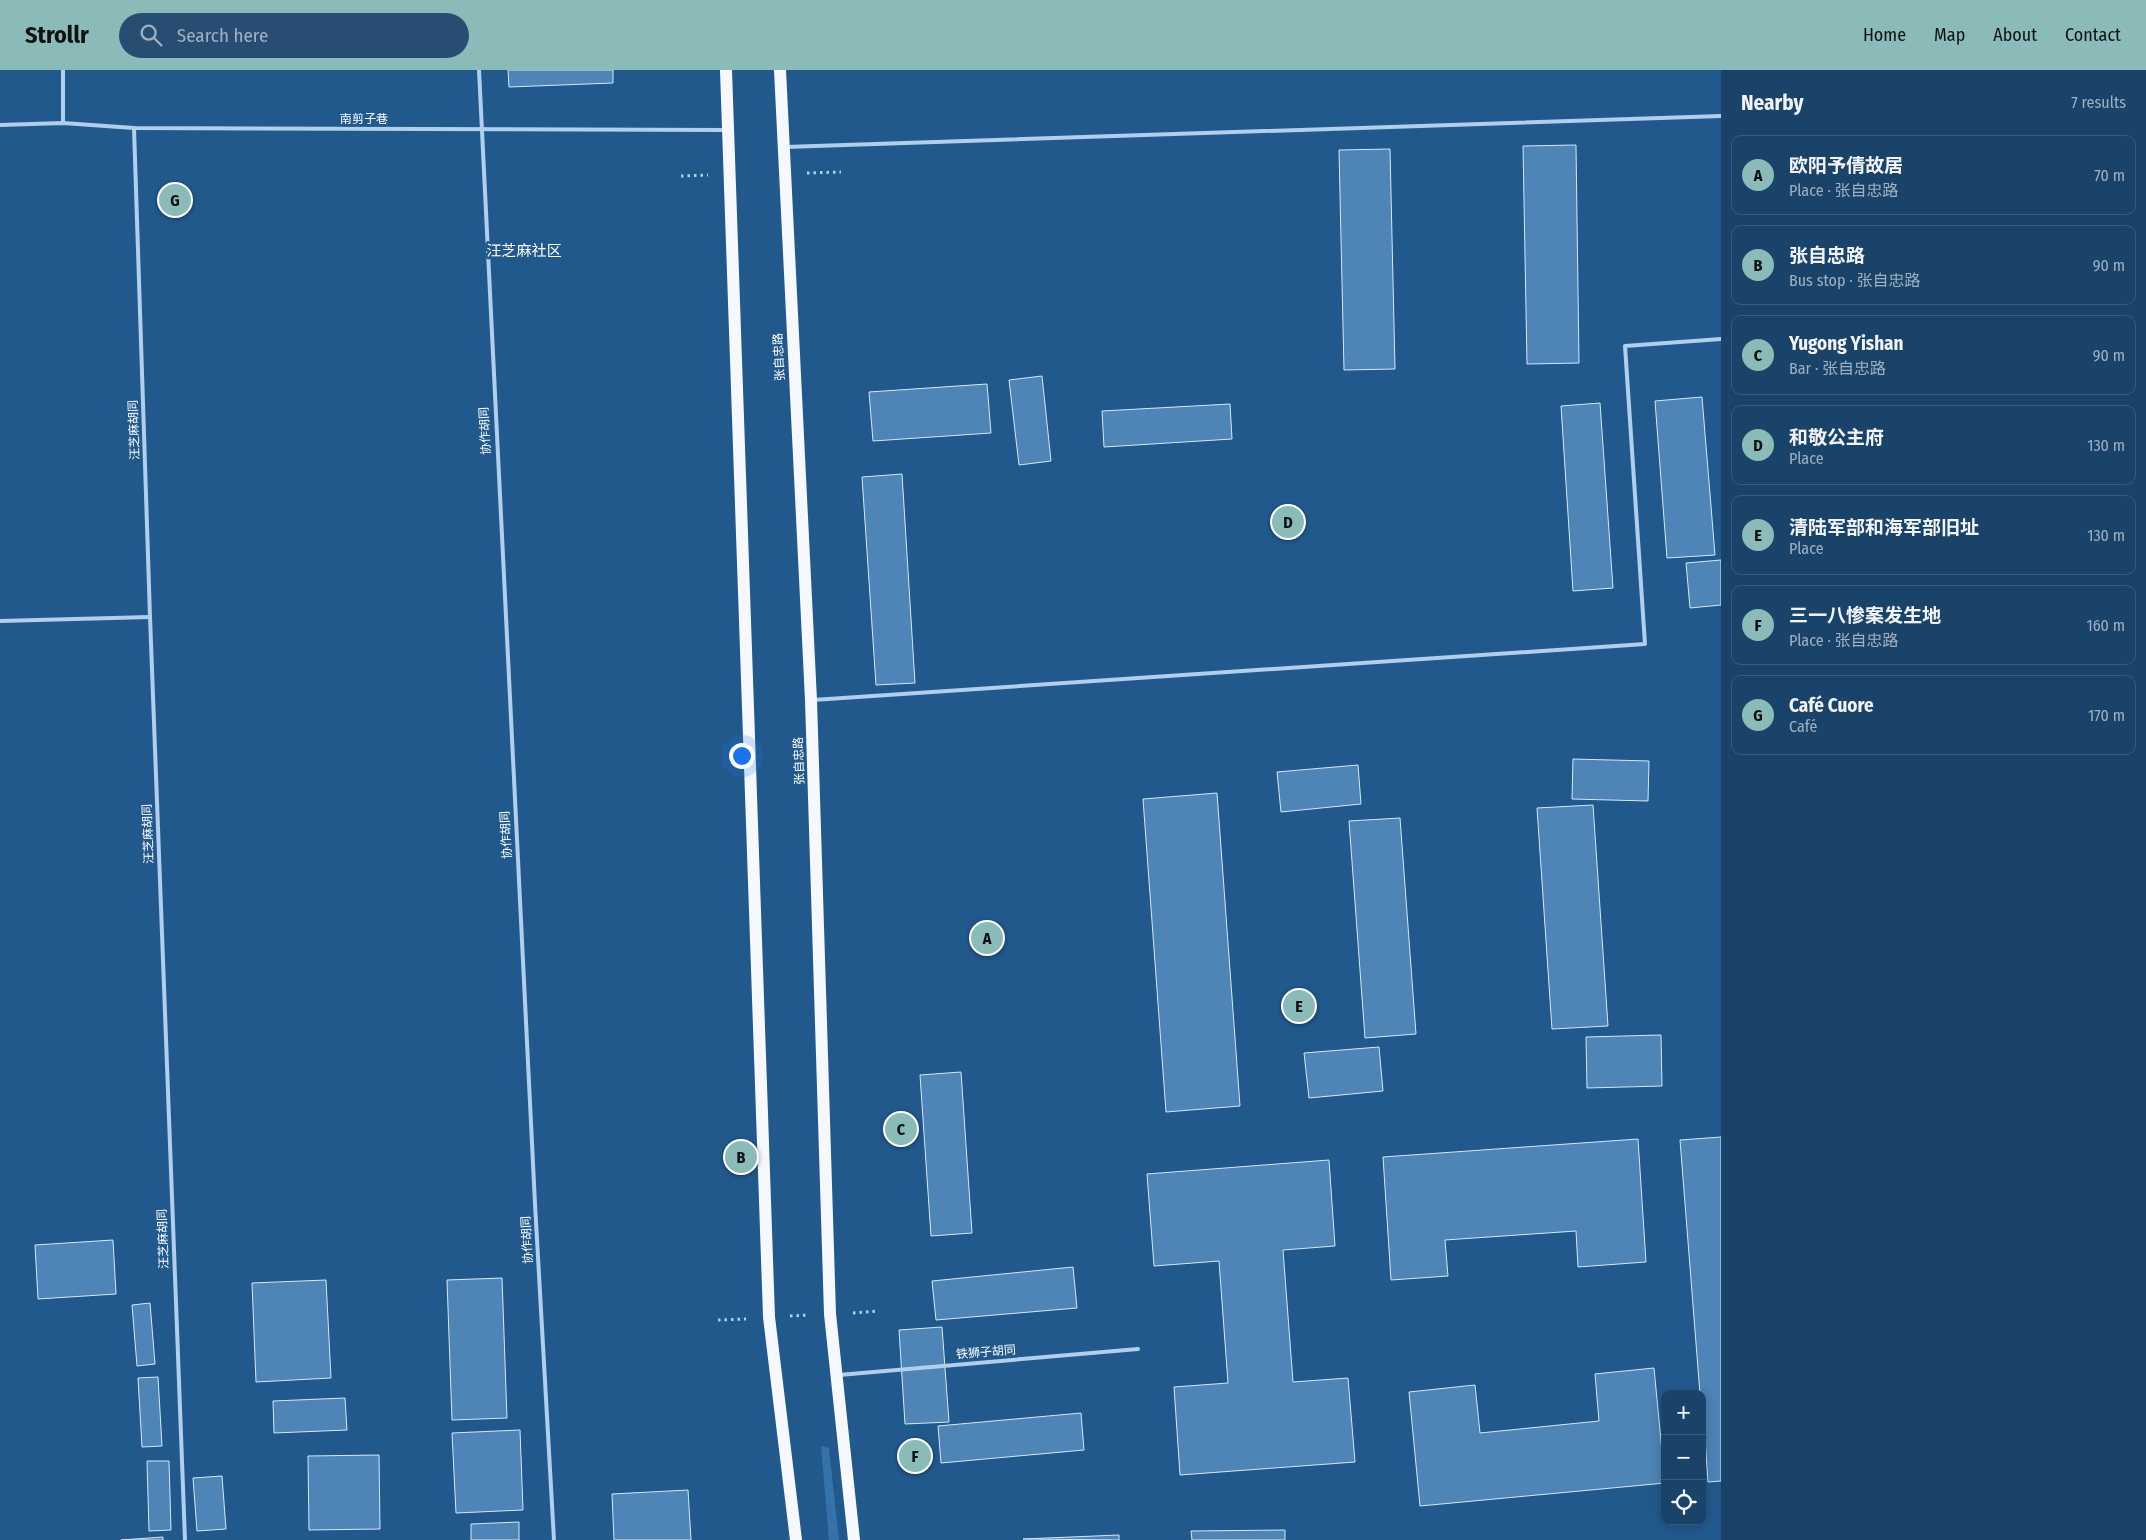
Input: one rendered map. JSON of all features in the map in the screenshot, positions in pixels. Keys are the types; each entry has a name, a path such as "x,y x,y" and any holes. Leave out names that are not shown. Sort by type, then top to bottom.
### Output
{"main road":[{"path":"726,70 769,1317 796,1540"},
{"name":"张自忠路","path":"780,70 811,700 830,1314 854,1540"}],"lane":[{"path":"62,123 63,70"},
{"name":"协作胡同","path":"479,70 480,129 554,1540"},
{"path":"783,147 1721,116"},
{"name":"南剪子巷","path":"0,125 62,123 134,128 729,130"},
{"name":"汪芝麻胡同","path":"134,128 150,617 185,1540"},
{"path":"811,700 1645,644 1625,346 1721,339"},
{"path":"0,621 150,617"},
{"name":"铁狮子胡同","path":"836,1375 1138,1349"}],"path":[{"path":"718,1320 879,1311"}],"shaded area":[{"path":"821,1446 829,1448 839,1540 829,1540"}],"building":[{"path":"508,70 613,70 613,83 509,87"},
{"path":"1576,145 1579,363 1527,364 1523,146"},
{"path":"1390,149 1395,369 1344,370 1339,150"},
{"path":"1042,376 1051,461 1019,465 1009,380"},
{"path":"987,384 991,433 873,441 869,392"},
{"path":"1702,397 1715,555 1667,558 1655,401"},
{"path":"1600,403 1613,588 1573,591 1561,406"},
{"path":"1230,404 1232,439 1104,447 1102,411"},
{"path":"902,474 915,683 876,685 862,477"},
{"path":"1721,560 1721,605 1690,608 1686,563"},
{"path":"1573,759 1649,761 1648,801 1572,799"},
{"path":"1358,765 1361,804 1281,812 1277,772"},
{"path":"1217,793 1240,1106 1166,1112 1143,799"},
{"path":"1593,805 1608,1026 1552,1029 1537,808"},
{"path":"1400,818 1416,1034 1365,1038 1349,821"},
{"path":"1661,1035 1662,1086 1587,1088 1586,1037"},
{"path":"1379,1047 1383,1091 1309,1098 1304,1053"},
{"path":"961,1072 972,1233 931,1236 920,1075"},
{"path":"1721,1137 1721,1481 1708,1482 1706,1390 1700,1390 1680,1140"},
{"path":"1638,1139 1646,1262 1578,1267 1576,1231 1445,1240 1448,1276 1391,1280 1383,1157"},
{"path":"1329,1160 1335,1246 1283,1250 1293,1382 1348,1378 1355,1462 1180,1475 1174,1387 1228,1383 1219,1261 1154,1266 1147,1174"},
{"path":"113,1240 116,1294 38,1299 35,1245"},
{"path":"1073,1267 1077,1308 936,1320 932,1281"},
{"path":"502,1278 507,1418 452,1420 447,1280"},
{"path":"326,1280 331,1378 256,1382 252,1283"},
{"path":"150,1303 155,1364 137,1366 132,1305"},
{"path":"942,1327 949,1422 905,1424 899,1330"},
{"path":"1654,1368 1661,1441 1661,1483 1420,1506 1409,1392 1475,1385 1480,1433 1599,1421 1595,1374"},
{"path":"158,1377 162,1446 142,1447 138,1378"},
{"path":"345,1398 347,1430 274,1433 273,1401"},
{"path":"1081,1413 1084,1450 941,1463 938,1426"},
{"path":"520,1430 523,1510 456,1513 452,1433"},
{"path":"379,1455 380,1529 309,1530 308,1456"},
{"path":"147,1461 169,1461 171,1530 149,1531"},
{"path":"222,1476 226,1529 197,1531 193,1478"},
{"path":"688,1490 691,1540 614,1540 612,1494"},
{"path":"519,1522 519,1540 471,1540 471,1524"},
{"path":"1285,1530 1285,1540 1192,1540 1191,1531"},
{"path":"1119,1535 1119,1540 1023,1539"},
{"path":"163,1537 163,1540 121,1540"}],"place":[{"name":"Café Cuore","path":"175,200"},
{"name":"和敬公主府","path":"1288,522"},
{"name":"欧阳予倩故居","path":"987,938"},
{"name":"清陆军部和海军部旧址","path":"1299,1006"},
{"name":"Yugong Yishan","path":"901,1129"},
{"name":"张自忠路","path":"741,1157"},
{"name":"三一八惨案发生地","path":"915,1456"}],"district":[{"name":"汪芝麻社区","path":"524,251"}]}
